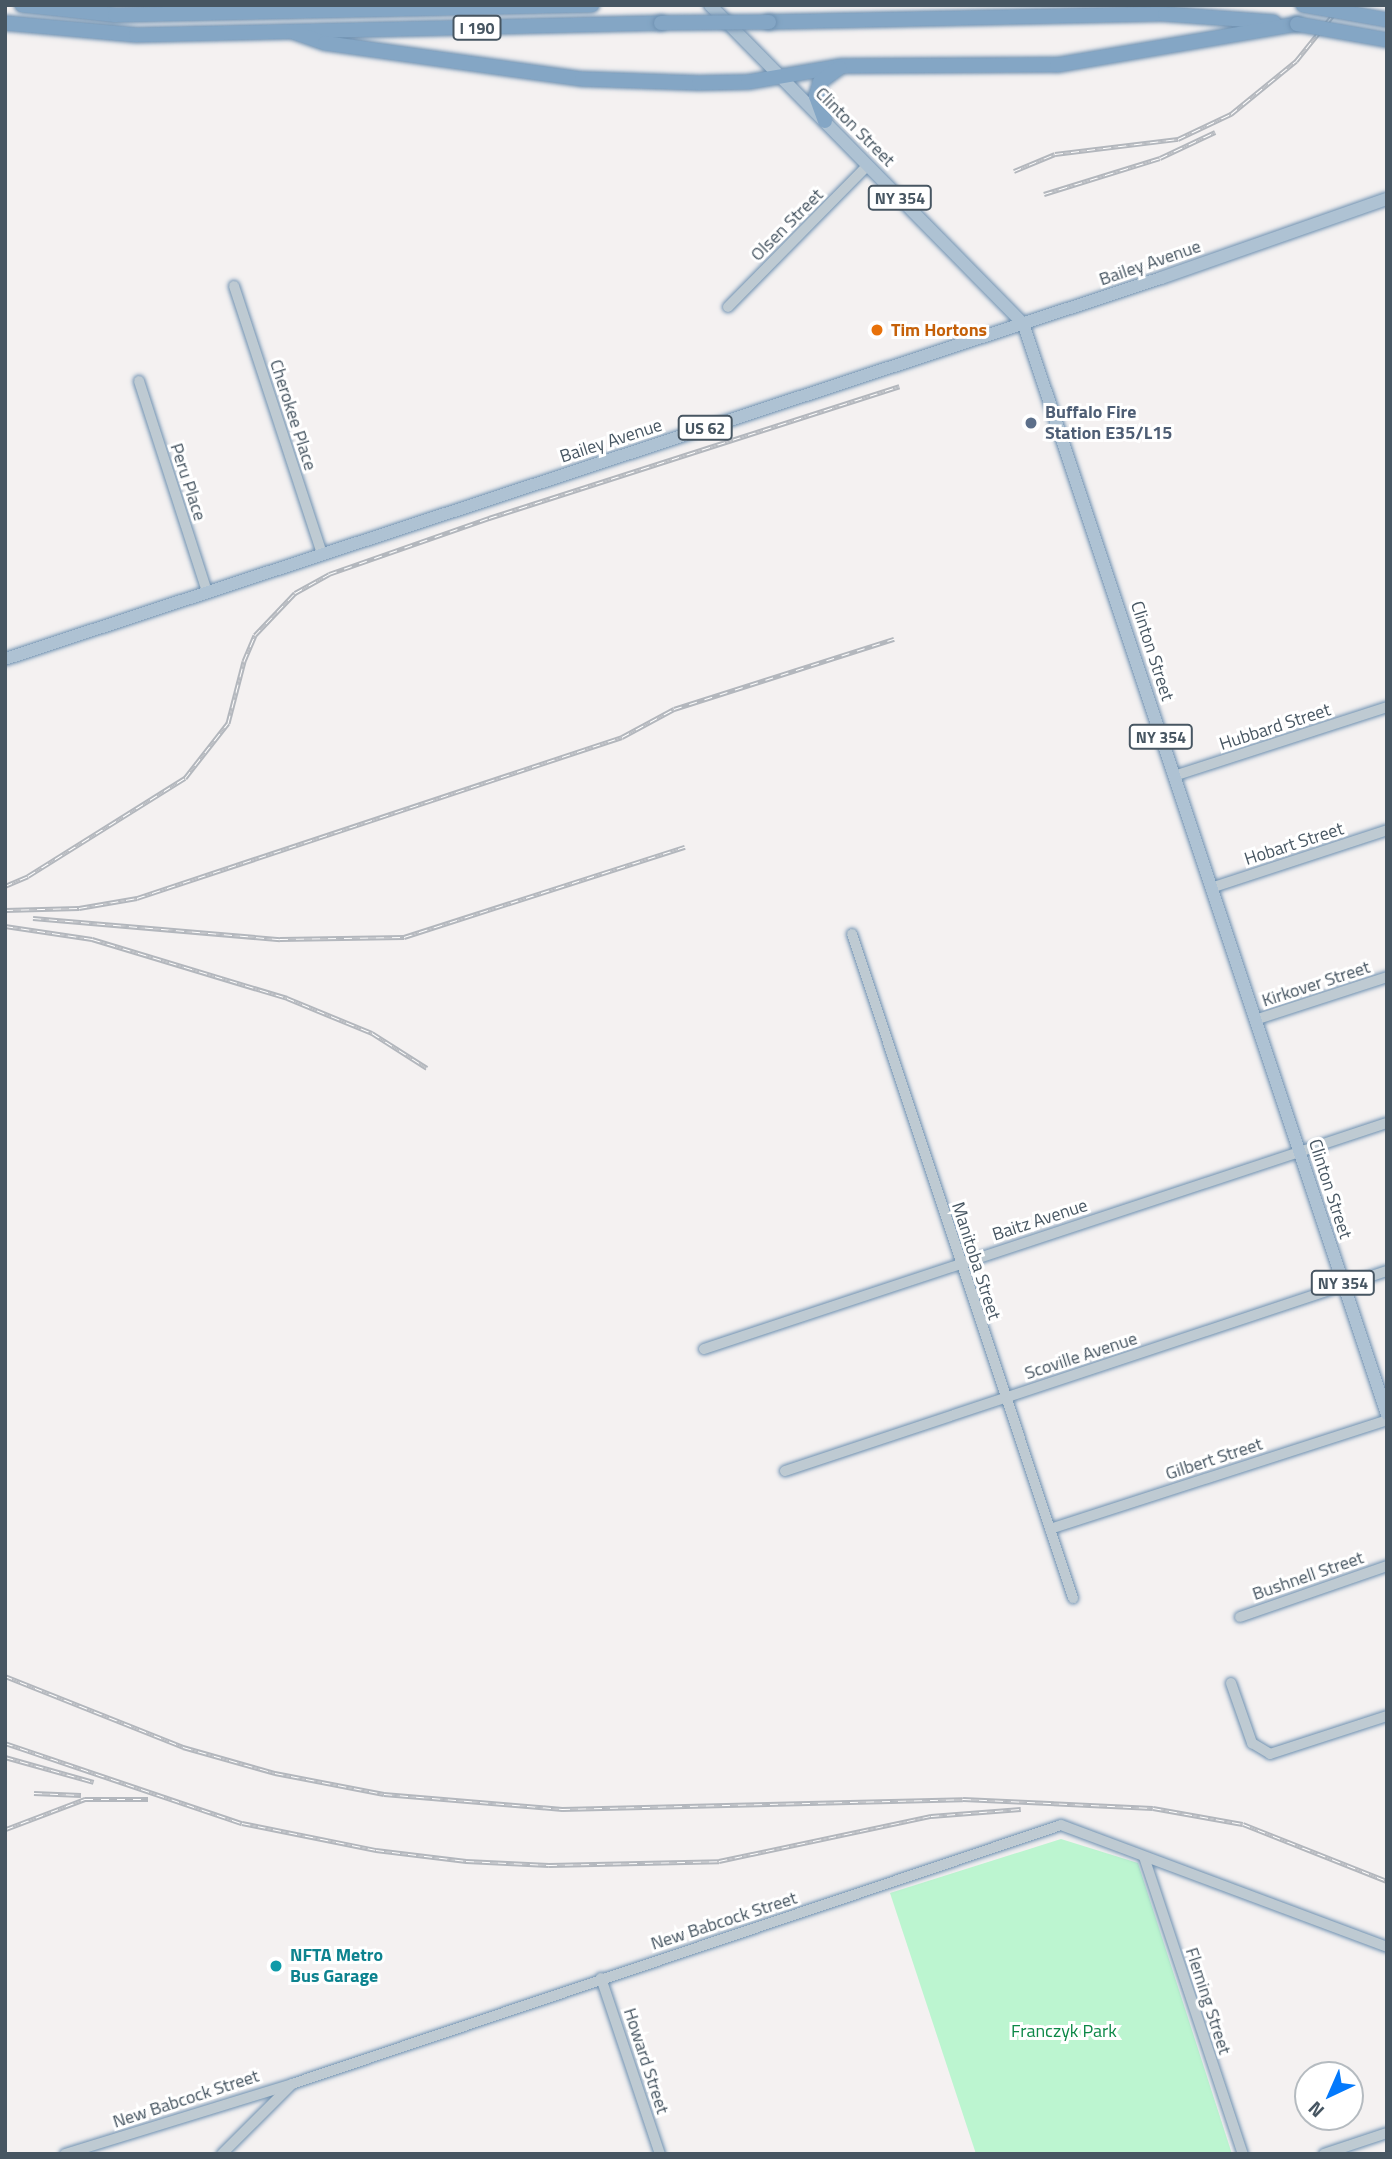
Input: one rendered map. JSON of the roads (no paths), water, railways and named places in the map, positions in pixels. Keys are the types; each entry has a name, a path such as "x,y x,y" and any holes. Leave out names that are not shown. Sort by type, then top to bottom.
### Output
{"highway":[{"name":"I 190","path":"22,5 115,15 384,7 592,5"},
{"path":"1303,5 1387,20"},
{"name":"I 190","path":"5,23 136,35 1164,14 1297,24 1387,40"},
{"path":"293,32 325,43 582,79 699,83 748,82 776,74 842,66 1057,65 1297,24"},
{"path":"825,121 816,96 820,82 842,66"}],"main road":[{"name":"Clinton Street","path":"710,5 1023,323 1387,1414"},
{"name":"Bailey Avenue","path":"5,659 1023,323 1387,199"}],"street":[{"name":"Olsen Street","path":"728,307 868,165"},
{"name":"Cherokee Place","path":"233,286 322,554"},
{"name":"Peru Place","path":"139,381 207,592"},
{"name":"Hubbard Street","path":"1174,776 1387,708"},
{"name":"Hobart Street","path":"1211,888 1387,830"},
{"name":"Manitoba Street","path":"852,934 1073,1598"},
{"name":"Kirkover Street","path":"1255,1020 1387,976"},
{"name":"Baitz Avenue","path":"704,1349 1387,1123"},
{"name":"Scoville Avenue","path":"785,1471 1387,1271"},
{"name":"Gilbert Street","path":"1050,1529 1387,1420"},
{"name":"Bushnell Street","path":"1240,1617 1387,1566"},
{"path":"1231,1683 1252,1743 1275,1754 1387,1716"},
{"name":"New Babcock Street","path":"65,2154 292,2084 1060,1825 1387,1947"},
{"name":"Fleming Street","path":"1144,1857 1243,2154"},
{"name":"Howard Street","path":"601,1978 660,2154"},
{"path":"222,2154 292,2084"},
{"path":"1324,2154 1387,2133"}],"railway":[{"path":"1014,171 1055,154 1178,139 1231,114 1296,61 1341,5"},
{"path":"1044,194 1160,158 1215,132"},
{"path":"5,886 28,876 185,778 228,723 244,661 255,635 295,593 329,574 489,518 899,386"},
{"path":"5,910 79,908 137,898 622,737 674,709 894,639"},
{"path":"33,918 280,939 404,937 685,847"},
{"path":"5,926 92,939 287,998 372,1033 427,1068"},
{"path":"5,1676 183,1747 275,1773 384,1794 562,1809 963,1799 1153,1808 1243,1824 1387,1881"},
{"path":"5,1743 242,1823 376,1850 466,1861 549,1865 719,1861 931,1816 1021,1809"},
{"path":"5,1757 94,1782"},
{"path":"34,1793 81,1795"},
{"path":"6,1829 85,1799 148,1799"}],"place":[{"name":"Tim Hortons","path":"877,330"},
{"name":"Buffalo Fire Station E35/L15","path":"1031,423"},
{"name":"NFTA Metro Bus Garage","path":"276,1966"}],"park label":[{"name":"Franczyk Park","path":"1064,2031"}]}
